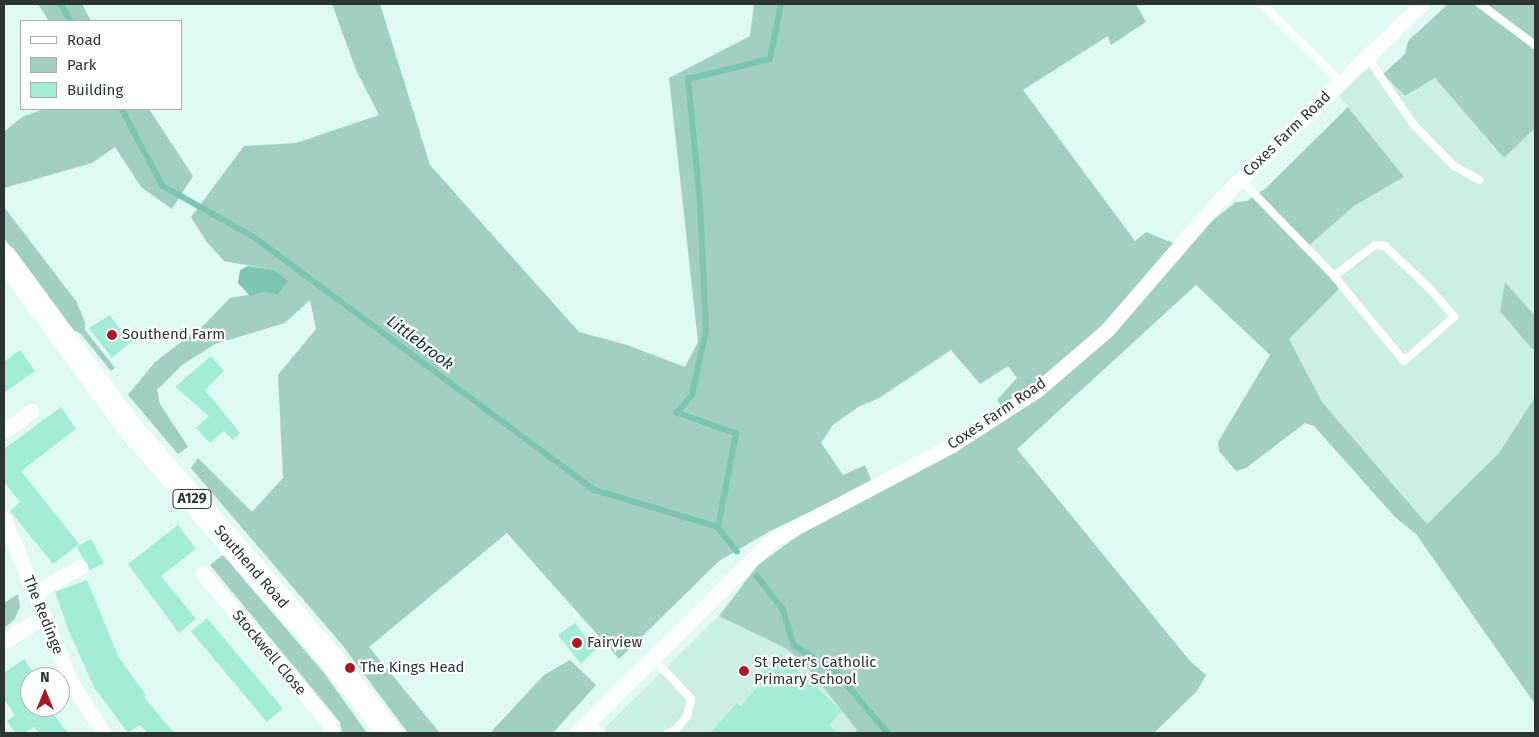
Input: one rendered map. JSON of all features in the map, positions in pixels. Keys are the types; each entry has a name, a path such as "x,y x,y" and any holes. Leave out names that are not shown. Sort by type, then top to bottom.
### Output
{"main road":[{"name":"Southend Road","path":"4,257 130,428 333,661 389,733"}],"street":[{"name":"Coxes Farm Road","path":"577,733 772,540 952,445 1037,390 1106,330 1240,179 1422,4"},
{"path":"4,431 32,411"},
{"name":"The Redinge","path":"4,519 42,617 70,681 103,733"},
{"path":"34,593 80,567"},
{"name":"Stockwell Close","path":"203,574 329,723 331,733"},
{"path":"4,641 42,617"}],"lane":[{"path":"1262,4 1341,82"},
{"path":"1480,4 1535,45"},
{"path":"1367,57 1413,124 1454,166 1479,180"},
{"path":"1240,179 1334,276 1404,361 1454,317 1430,289 1385,246 1375,244 1334,276"},
{"path":"652,657 691,699 688,716 676,730 668,733"},
{"path":"589,720 602,733"}],"shaded area":[{"path":"1367,57 1405,96 1435,78 1504,158 1535,128 1535,316 1505,283 1500,311 1532,349 1535,348 1535,397 1499,453 1427,524 1322,402 1289,339 1342,286 1306,247 1354,206 1404,177 1334,89"},
{"path":"248,266 274,270 288,281 277,295 264,292 250,296 238,283 240,270"},
{"name":"St Peter's Catholic Primary School","path":"747,588 871,733 600,733"}],"green space":[{"path":"38,4 82,4 90,20 48,20"},
{"path":"332,4 380,4 430,165 579,332 627,345 685,367 698,342 669,78 750,36 754,4 1136,4 1146,22 1111,45 1108,36 1023,90 1135,241 1146,232 1180,246 1236,202 1247,201 1265,189 1348,107 1404,177 1354,206 1307,247 1342,286 1289,339 1322,402 1427,524 1499,453 1535,397 1535,704 1416,534 1395,517 1314,426 1305,423 1246,468 1236,471 1219,451 1218,442 1270,355 1196,285 1017,449 1190,661 1206,675 1197,691 1154,733 854,733 857,730 809,669 787,649 719,616 758,565 838,507 1004,410 997,400 1017,378 1008,366 980,384 951,350 879,398 858,407 833,425 821,443 843,475 865,465 872,482 770,531 719,561 619,659 507,533 369,647 440,733 408,733 343,646 191,468 198,458 252,512 283,478 278,375 316,329 310,300 285,323 215,344 182,365 157,390 160,404 188,447 178,454 128,395 155,362 205,324 230,298 264,292 277,295 274,270 224,261 206,241 191,217 244,146 296,143 379,115 356,70"},
{"path":"1448,4 1535,4 1535,128 1504,158 1435,78 1405,96 1383,74 1405,54 1408,41"},
{"path":"41,110 150,110 193,176 172,209 141,187 115,147 92,163 4,188 4,132 22,117"},
{"path":"4,207 76,301 85,322 85,330 115,368 111,371 81,334 69,328 4,238"},
{"path":"1505,282 1535,316 1535,348 1532,349 1500,311"},
{"path":"223,555 324,673 367,733 342,733 340,722 210,565"},
{"path":"18,594 20,607 14,620 4,628 4,603"},
{"path":"570,660 596,685 553,733 490,733 544,675"}],"building":[{"name":"Southend Farm","path":"110,315 121,331 126,329 133,340 112,358 89,328"},
{"path":"20,350 35,371 4,393 4,362"},
{"path":"211,356 224,371 205,390 240,433 233,440 224,431 210,443 196,428 209,416 175,387"},
{"path":"61,407 76,429 21,471 79,544 53,564 10,511 20,502 4,482 4,449"},
{"path":"178,525 196,549 161,576 196,619 179,633 128,564"},
{"path":"91,539 104,563 90,570 77,547"},
{"path":"87,580 119,658 146,695 144,697 174,733 147,733 140,725 128,733 94,687 68,629 55,592"},
{"path":"207,618 283,708 267,722 191,631"},
{"name":"Fairview","path":"575,623 595,650 581,664 558,635"},
{"path":"780,654 842,711 829,725 837,733 710,733 737,703 741,706 763,681 759,677"},
{"path":"24,659 29,667 20,667 20,717 56,717 68,733 39,733 34,727 24,733 15,733 7,721 15,715 4,699 4,673"}],"waterway":[{"name":"Littlebrook","path":"61,4 70,20"},
{"path":"718,527 736,434 677,413 692,395 706,330 700,202 688,79 770,59 781,4"},
{"name":"Littlebrook","path":"123,110 163,186 254,237 595,490 718,527 737,551"},
{"name":"Littlebrook","path":"757,576 783,609 794,645 837,673 888,733"}],"place":[{"name":"Southend Farm","path":"112,335"},
{"name":"Fairview","path":"577,643"},
{"name":"The Kings Head","path":"350,668"},
{"name":"St Peter's Catholic Primary School","path":"744,671"}]}
